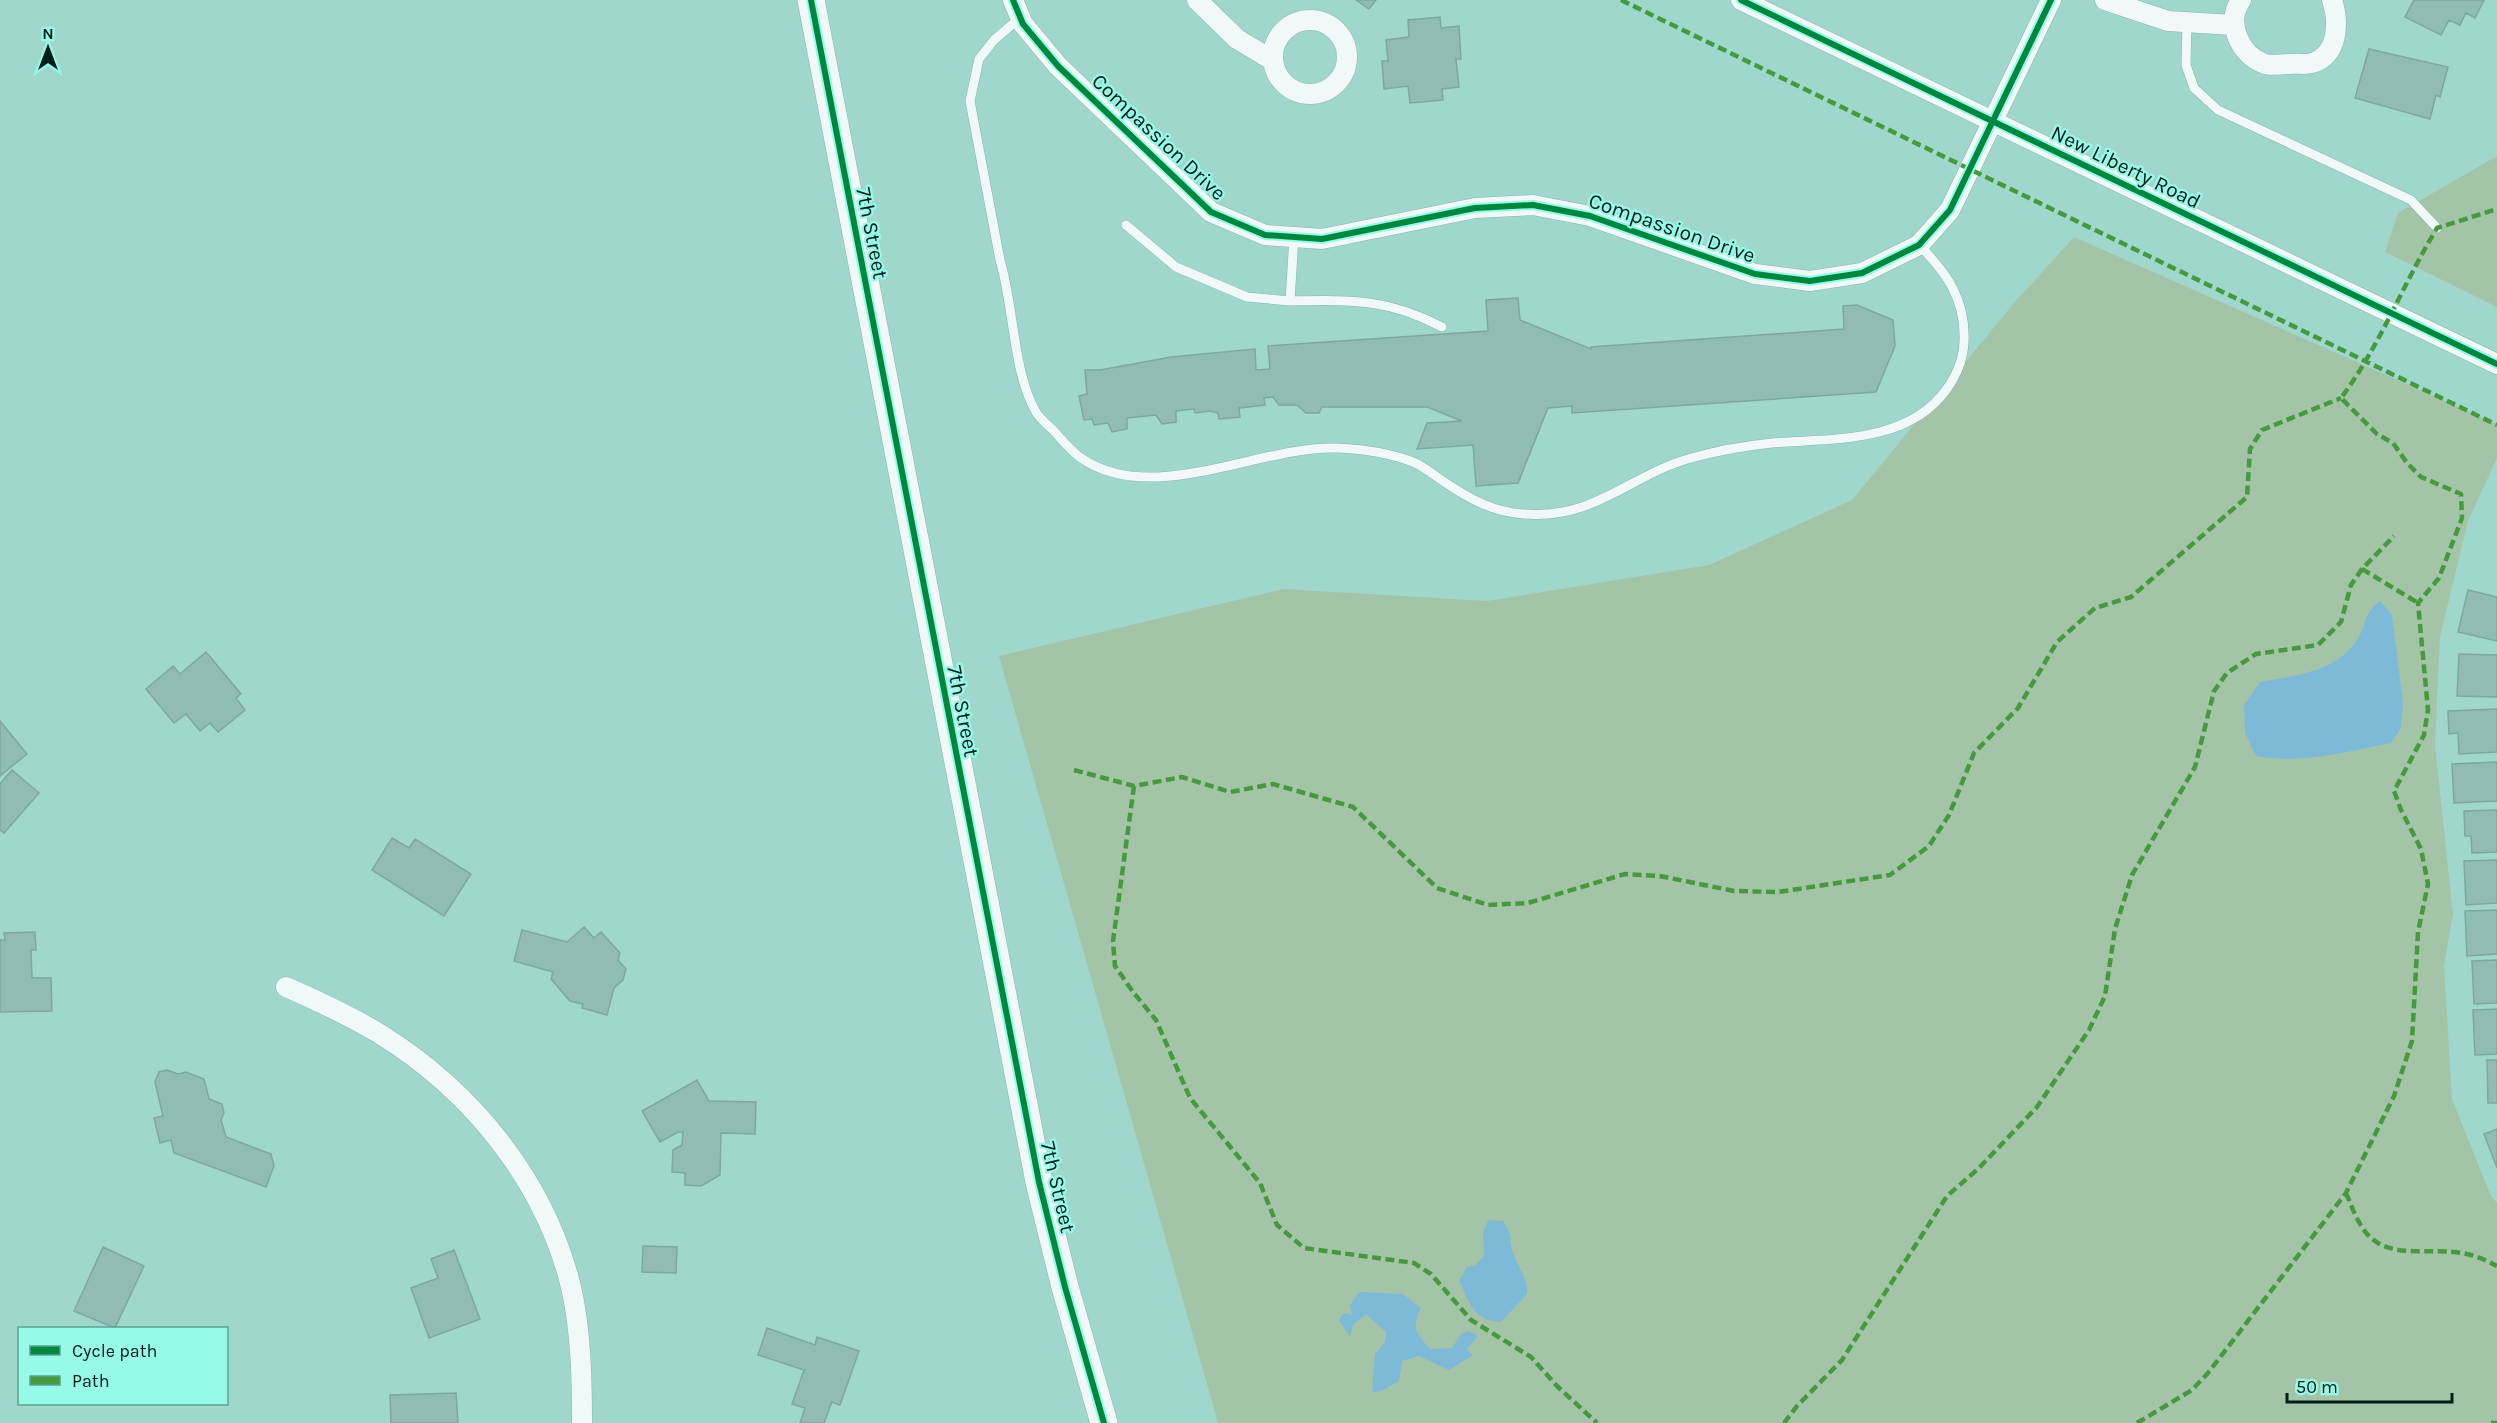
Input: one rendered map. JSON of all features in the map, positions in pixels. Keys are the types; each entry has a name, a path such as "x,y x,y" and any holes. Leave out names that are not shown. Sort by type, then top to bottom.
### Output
{"street":[{"name":"7th Street","path":"811,0 1039,1182 1065,1287 1104,1423"},
{"path":"1197,0 1237,39 1272,60"},
{"name":"New Liberty Road","path":"1741,0 2497,364"},
{"name":"Compassion Drive","path":"1017,9 1023,24 1058,66 1211,212 1265,235 1322,239 1475,208 1533,205 1590,216 1755,274 1810,281 1862,273 1919,245 1950,210 2051,0"},
{"path":"2105,0 2168,21 2233,25"},
{"path":"2241,0 2236,7 2233,25 2247,53 2266,64 2312,63 2327,53 2337,34 2337,15 2332,0"},
{"path":"286,987 382,1035 428,1069 468,1103 526,1179 548,1221 571,1288 579,1341 582,1423"}],"lane":[{"path":"1017,9 979,59 970,101 1000,260 1007,282 1024,388 1037,415 1081,458 1122,476 1161,477 1292,452 1334,448 1355,449 1413,462 1481,505 1524,514 1551,514 1596,504 1673,465 1724,450 1886,431 1922,415 1937,403 1953,380 1964,351 1965,331 1954,289 1945,272 1919,245"},
{"path":"2187,22 2186,65 2194,88 2218,110 2411,200 2437,228"},
{"path":"1126,225 1176,267 1247,297 1290,301 1339,300 1391,305 1418,314 1442,327"},
{"path":"1290,301 1294,237"}],"green space":[{"path":"2497,156 2497,307 2385,252 2398,213"},
{"path":"2074,237 2497,424 2497,458 2468,521 2440,637 2435,745 2453,914 2444,966 2452,1099 2491,1196 2497,1203 2497,1423 1218,1423 999,656 1284,589 1487,601 1709,565 1852,500 2014,303"}],"water":[{"path":"2380,601 2392,615 2403,703 2401,728 2391,743 2307,758 2256,756 2245,733 2244,705 2260,682 2313,671 2338,659 2357,640 2367,615"},
{"path":"1488,1220 1503,1221 1506,1226 1510,1234 1513,1253 1527,1288 1527,1294 1501,1322 1492,1321 1478,1314 1459,1281 1467,1267 1476,1265 1484,1255 1483,1232"},
{"path":"1360,1292 1403,1294 1421,1308 1416,1321 1416,1330 1430,1349 1452,1348 1461,1334 1469,1331 1478,1336 1467,1349 1473,1355 1449,1370 1419,1356 1402,1361 1399,1381 1372,1393 1375,1354 1385,1342 1386,1332 1366,1314 1353,1325 1350,1336 1339,1321 1343,1313 1352,1315 1350,1305"}],"building":[{"path":"1356,0 1376,0 1369,9"},
{"path":"2414,0 2484,0 2475,18 2466,13 2460,25 2449,20 2441,35 2405,17"},
{"path":"1440,17 1441,28 1459,26 1461,59 1456,59 1459,87 1442,89 1443,100 1410,103 1408,86 1384,89 1382,61 1388,61 1386,40 1409,37 1408,20"},
{"path":"2369,49 2448,67 2440,97 2436,95 2430,119 2355,98"},
{"path":"1518,298 1520,320 1591,349 1591,347 1844,329 1843,306 1857,305 1893,320 1895,346 1876,392 1572,413 1572,406 1548,408 1518,483 1476,486 1473,445 1417,449 1427,423 1462,421 1427,407 1322,407 1319,413 1306,413 1297,405 1279,405 1273,397 1264,398 1265,405 1239,408 1240,417 1219,419 1218,413 1210,411 1195,413 1194,409 1176,411 1176,422 1162,424 1156,415 1127,418 1127,429 1112,432 1108,423 1094,425 1092,419 1084,420 1079,396 1087,394 1085,370 1100,370 1171,357 1255,349 1256,370 1270,369 1268,346 1488,331 1486,300"},
{"path":"2468,590 2497,597 2497,641 2458,632"},
{"path":"206,652 241,694 236,698 245,710 218,732 210,723 200,731 186,714 174,723 146,689 173,666 180,674"},
{"path":"2459,654 2497,655 2497,697 2457,696"},
{"path":"2497,709 2497,752 2459,754 2458,733 2449,734 2448,711"},
{"path":"0,721 27,754 0,776"},
{"path":"2497,762 2497,801 2454,803 2452,764"},
{"path":"12,770 39,793 4,833 0,830 0,784"},
{"path":"2497,810 2497,852 2472,853 2471,836 2465,836 2464,811"},
{"path":"392,838 409,848 415,839 471,874 444,916 372,870"},
{"path":"2497,860 2497,903 2466,905 2464,861"},
{"path":"2497,910 2497,954 2467,956 2465,911"},
{"path":"584,927 594,938 601,932 620,953 618,960 626,969 623,980 614,988 607,1015 582,1008 583,1004 570,1001 551,979 553,972 514,961 522,930 567,942"},
{"path":"35,932 36,950 31,950 32,978 51,978 52,1011 0,1012 0,940 5,940 4,933"},
{"path":"2497,960 2497,1003 2474,1004 2472,961"},
{"path":"2497,1009 2497,1054 2475,1055 2473,1010"},
{"path":"2487,1060 2497,1060 2497,1103 2488,1103"},
{"path":"167,1070 178,1074 186,1072 204,1079 209,1099 222,1104 224,1113 221,1120 226,1137 271,1154 274,1166 266,1187 174,1153 171,1140 160,1143 154,1118 163,1116 155,1082 159,1072"},
{"path":"697,1080 709,1101 756,1102 755,1134 721,1133 720,1175 701,1186 685,1185 685,1173 672,1172 673,1150 682,1145 683,1132 678,1132 660,1142 642,1111"},
{"path":"2497,1129 2497,1168 2484,1134"},
{"path":"643,1246 677,1247 676,1273 642,1272"},
{"path":"103,1247 144,1266 115,1327 74,1311"},
{"path":"454,1250 480,1319 429,1338 411,1288 438,1278 431,1259"},
{"path":"767,1328 815,1345 817,1337 859,1351 840,1405 832,1402 824,1423 800,1423 805,1408 792,1404 804,1370 758,1355"},
{"path":"456,1393 458,1423 391,1423 390,1395"}],"marked path":[{"path":"1621,0 2497,425"},
{"path":"2137,1423 2192,1390 2208,1373 2346,1193 2394,1096 2412,1041 2418,932 2428,884 2421,849 2394,791 2424,735 2428,710 2418,603 2439,578 2462,518 2461,494 2421,477 2407,463 2393,443 2377,434 2341,398 2380,336 2437,228 2497,209"},
{"path":"1074,770 1134,786 1182,777 1230,792 1273,784 1353,807 1437,888 1488,905 1528,903 1625,874 1660,876 1734,891 1778,892 1890,875 1929,846 1949,815 1974,753 2018,708 2057,642 2095,608 2131,597 2247,497 2250,449 2262,430 2341,398"},
{"path":"1784,1423 1797,1406 1842,1360 1947,1196 1978,1169 2037,1107 2089,1030 2105,996 2115,929 2132,875 2195,767 2214,691 2227,673 2256,654 2318,645 2341,622 2351,585 2362,569 2394,536"},
{"path":"2362,569 2418,603"},
{"path":"1134,786 1113,941 1115,966 1156,1020 1190,1098 1260,1183 1277,1225 1304,1248 1414,1263 1431,1274 1471,1320 1531,1357 1557,1386 1597,1423"},
{"path":"2346,1193 2362,1227 2371,1238 2382,1245 2407,1251 2462,1253 2497,1266"},
{"path":"2491,1423 2497,1423"}],"cycle path":[{"path":"811,0 1039,1182 1065,1287 1104,1423"},
{"path":"1013,0 1023,24 1058,66 1211,212 1265,235 1322,239 1475,208 1533,205 1590,216 1755,274 1810,281 1862,273 1919,245 1950,210 2051,0"},
{"path":"1741,0 2497,364"}]}
